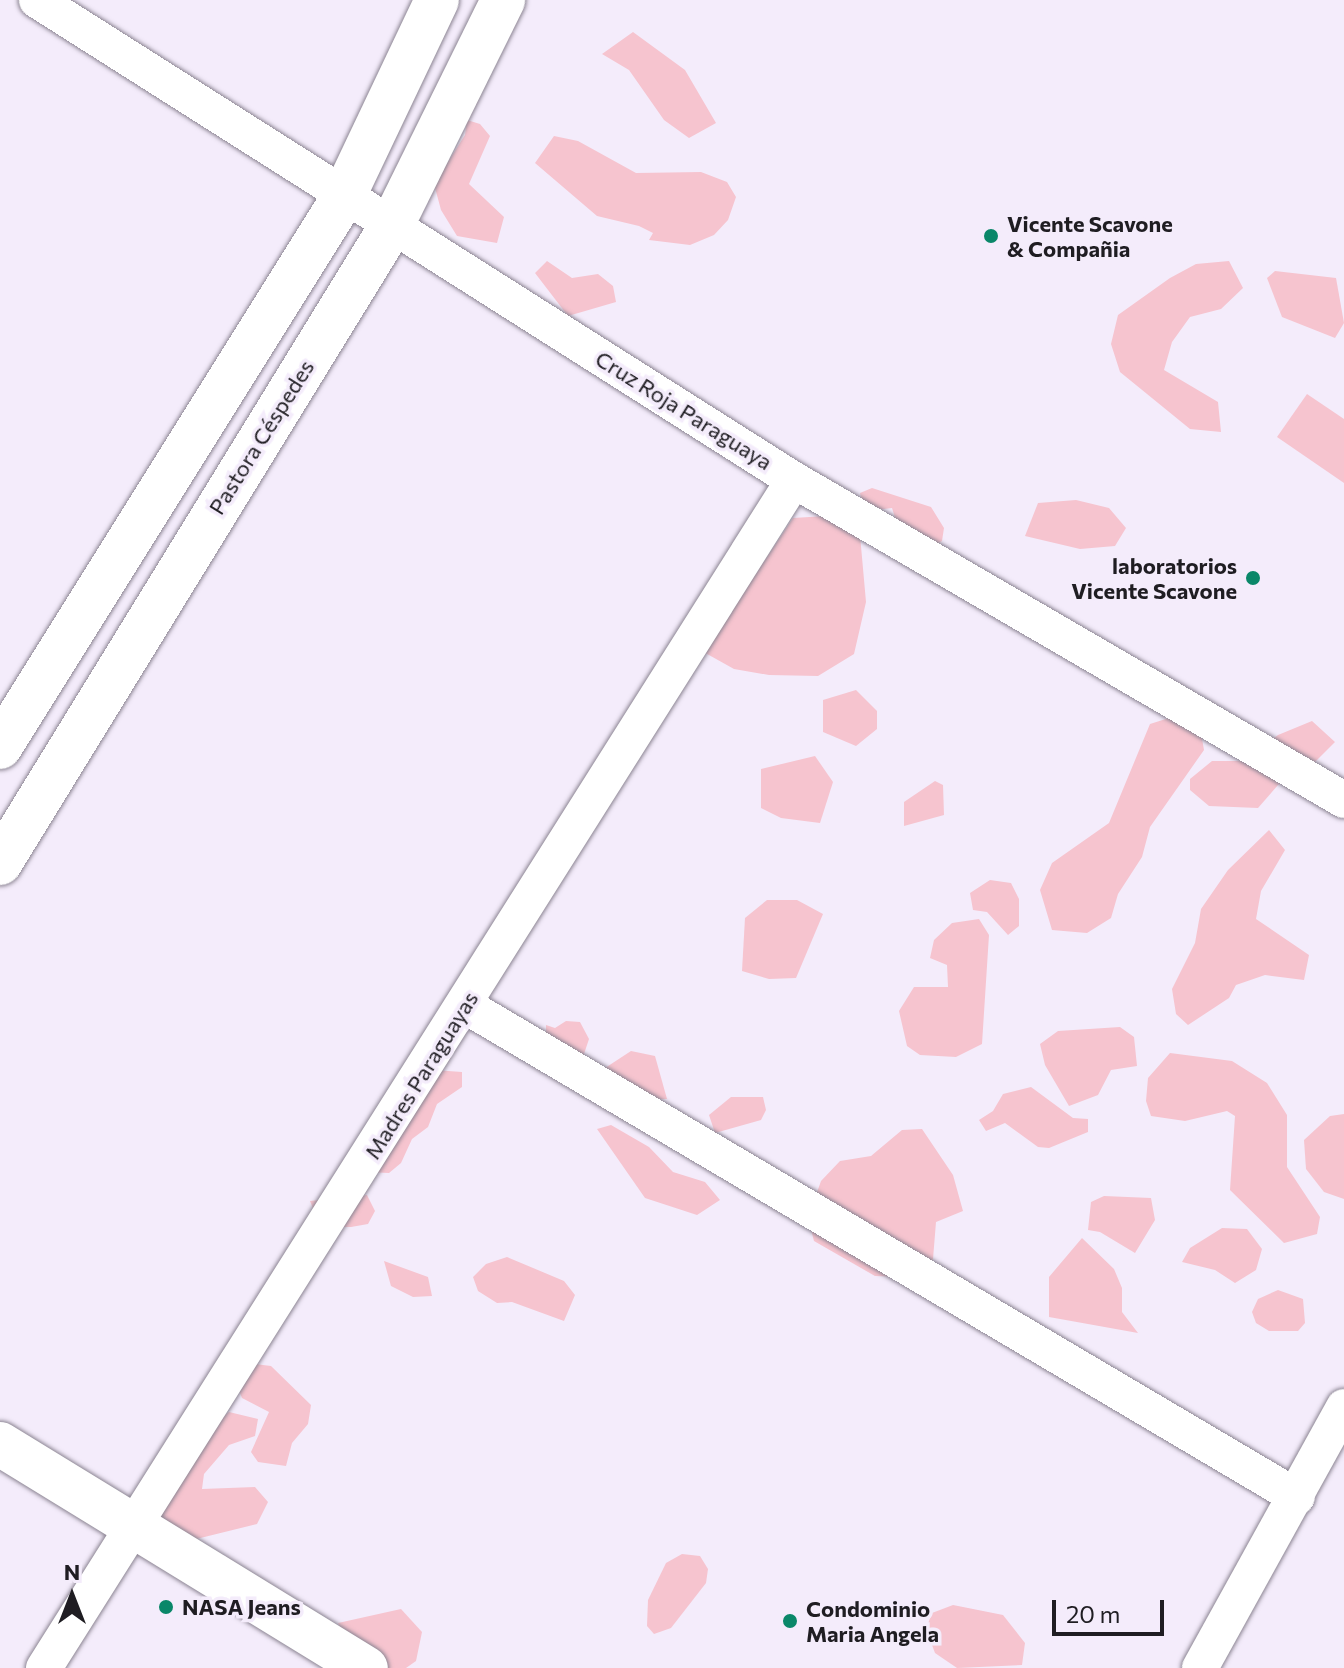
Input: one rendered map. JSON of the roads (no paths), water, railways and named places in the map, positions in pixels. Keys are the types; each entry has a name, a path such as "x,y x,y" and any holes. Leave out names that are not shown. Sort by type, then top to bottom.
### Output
{"main road":[{"path":"0,747 343,198 437,0"},
{"name":"Pastora Céspedes","path":"0,863 392,225 503,0"},
{"path":"30,698 81,729"},
{"path":"0,1444 366,1668"}],"street":[{"name":"Cruz Roja Paraguaya","path":"37,0 343,198 392,225 794,480 1344,800"},
{"name":"Madres Paraguayas","path":"44,1668 466,1006 794,480"},
{"path":"466,1006 1297,1497"},
{"path":"1206,1666 1344,1407"}],"place":[{"name":"Vicente Scavone & Compañia","path":"991,236"},
{"name":"laboratorios Vicente Scavone","path":"1253,578"},
{"name":"NASA Jeans","path":"166,1607"},
{"name":"Condominio Maria Angela","path":"790,1621"}]}
